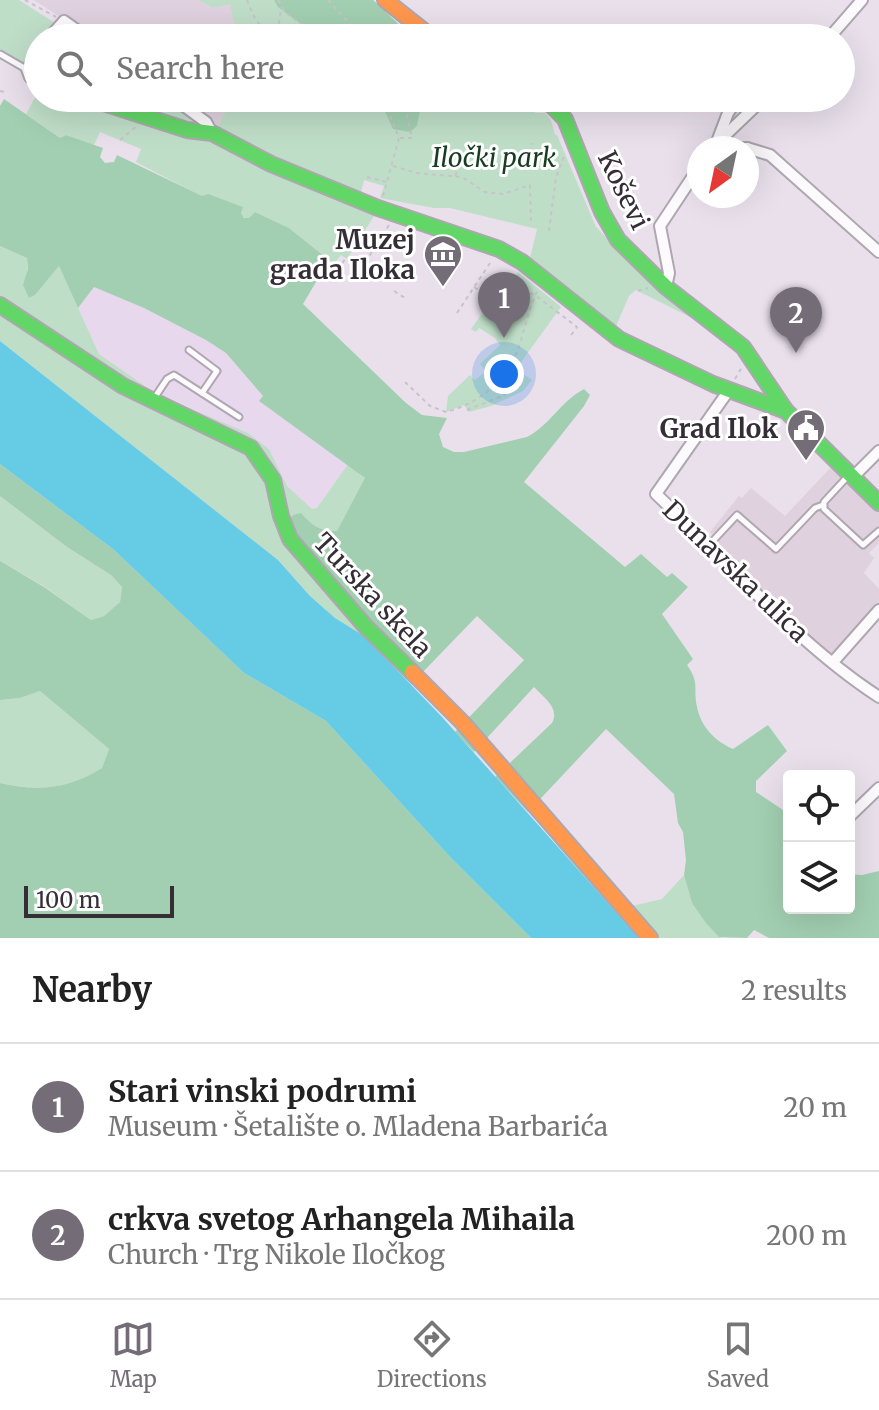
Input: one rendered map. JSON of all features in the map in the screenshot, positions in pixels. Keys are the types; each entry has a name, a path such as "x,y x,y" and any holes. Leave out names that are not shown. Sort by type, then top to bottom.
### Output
{"street":[{"path":"385,0 415,24"},
{"path":"841,24 862,0"},
{"path":"61,24 64,21 68,24"},
{"path":"131,112 187,130 212,133 271,164 378,208 499,249 522,262 619,339 735,392 786,411"},
{"path":"193,112 212,133"},
{"name":"Koševi","path":"558,112 565,119 602,212 618,240 666,287 735,341 786,411 879,503"},
{"path":"718,136 729,112"},
{"path":"724,136 749,112"},
{"path":"759,152 770,155 879,252"},
{"path":"666,287 669,273 660,226 687,185"},
{"name":"Turska skela","path":"0,305 123,386 251,448 273,480 290,539 319,575 366,627 463,723 650,938"},
{"path":"735,392 754,384 757,368"},
{"name":"Dunavska ulica","path":"735,392 656,494 748,586 852,680 879,697"},
{"path":"851,476 879,451"},
{"path":"833,662 879,610"},
{"path":"855,811 879,788"}],"lane":[{"path":"0,54 24,67"},
{"path":"189,350 217,371 202,393"},
{"path":"152,401 171,375 239,417"},
{"path":"709,545 737,515 776,549 851,476"},
{"path":"823,505 859,544 866,544 879,531"}],"path":[{"path":"25,0 64,21"},
{"path":"247,0 258,24"},
{"path":"278,0 281,8 279,23"},
{"path":"328,0 350,24"},
{"path":"281,8 302,24"},
{"path":"0,91 6,92"},
{"path":"378,208 399,138 389,112"},
{"path":"399,138 412,138 406,112"},
{"path":"120,140 141,123"},
{"path":"549,231 556,177 573,139"},
{"path":"455,176 461,165 467,162 508,166 530,156 532,143"},
{"path":"393,166 416,173 462,177 485,192 503,194 530,185 531,223"},
{"path":"367,177 388,182"},
{"path":"361,269 396,214"},
{"path":"457,313 499,249"},
{"path":"338,270 345,259 376,279"},
{"path":"405,382 430,406 446,412 486,394 507,369 521,343 535,295 546,280"},
{"path":"474,287 497,303 523,291 535,295 577,327 569,338"},
{"path":"638,291 650,288"},
{"path":"394,291 405,298"},
{"path":"735,392 748,355"},
{"path":"467,410 505,395 515,380 507,369"}],"shaded area":[{"path":"34,0 198,0 213,8 230,3 235,24 71,24"},
{"path":"198,112 225,112 218,126"},
{"path":"94,286 144,308 226,353 263,396 260,402 348,464 317,508 312,510 287,486 269,449 248,433 157,393 99,354 78,308"},
{"path":"833,465 879,509 879,543 869,553 874,558 864,573 879,589 879,604 833,658 746,577 710,532 739,496 742,498 751,488 785,516"}],"green space":[{"path":"0,0 19,0 55,23 24,24 23,64 0,49"},
{"path":"198,0 373,0 398,24 235,24 230,4 213,8"},
{"path":"274,0 373,0 398,24 301,24 278,7"},
{"path":"4,99 60,138 66,135 103,148 100,157 105,163 114,162 117,155 202,196 208,194 243,207 241,213 244,218 255,212 289,228 329,260 303,304 406,403 422,415 447,418 439,434 443,447 464,452 527,437 584,389 590,395 584,406 524,482 625,567 641,554 667,577 672,573 688,587 662,614 693,659 687,665 693,676 697,707 705,727 720,742 733,749 768,725 787,751 756,781 756,792 783,810 783,914 855,914 855,874 879,871 879,938 769,938 754,930 747,938 719,937 692,903 684,875 683,832 678,823 674,794 606,729 528,812 495,777 552,723 554,713 546,699 534,687 474,752 455,732 524,660 477,616 420,675 302,549 287,523 293,515 301,513 317,527 337,531 365,478 259,401 263,396 226,353 206,340 144,308 94,287 78,308 59,266 29,298 23,285 28,269 27,258 0,246 0,106"},
{"path":"120,112 213,142 376,213 347,259 341,255 334,264 289,228 255,212 249,219 244,218 242,208 203,197 136,162 141,149 100,132 94,145 66,135 60,138 26,114"},
{"path":"146,112 189,112 197,117 194,126"},
{"name":"Iločki park","path":"225,112 545,113 551,120 596,227 640,273 719,334 636,290 629,296 614,331 530,258 537,229 450,208 380,198 384,186 364,180 361,193 224,137 218,126"},
{"path":"385,112 420,112 417,126 410,132 393,129"},
{"path":"0,246 27,258 29,298 59,266 99,354 157,394 248,433 269,449 287,486 312,509 317,508 348,464 366,479 337,531 326,532 308,522 420,675 411,685 364,636 335,618 310,596 278,560 0,341"},
{"path":"518,272 561,307 516,369 532,380 523,391 491,406 469,412 464,405 446,412 448,396 470,375 475,380 486,371 480,364 500,345 479,328 476,332 471,329 494,297 499,300"},
{"path":"0,464 114,550 244,673 326,721 451,858 531,938 0,938 0,783 40,788 65,784 102,768 109,749 40,691 20,698 0,700 0,561 91,620 104,616 120,602 122,587 111,575 67,547 0,496"},
{"path":"0,496 67,547 111,575 122,587 120,602 104,616 91,620 45,587 0,561"},
{"path":"40,691 109,749 102,768 53,787 0,783 0,700 20,698"},
{"path":"562,838 623,908 662,899 684,875 692,903 721,938 639,938 556,844"}],"water":[{"path":"0,341 278,560 310,596 335,618 364,636 442,717 639,938 531,938 451,858 326,721 244,673 114,550 0,464"}],"traffic: fast":[{"path":"131,112 187,130 212,133 271,164 378,208 499,249 522,262 619,339 713,384 786,411"},
{"path":"558,112 565,119 602,212 618,240 666,287 743,347 786,411 879,503"},
{"path":"0,305 123,386 251,448 273,480 290,539 366,627 412,672"}],"traffic: slow":[{"path":"385,0 415,24"},
{"path":"412,672 463,723 650,938"}],"place":[{"name":"Muzej grada Iloka","path":"443,288"},
{"name":"Stari vinski podrumi","path":"504,338"},
{"name":"crkva svetog Arhangela Mihaila","path":"796,353"},
{"name":"Grad Ilok","path":"806,462"}]}
